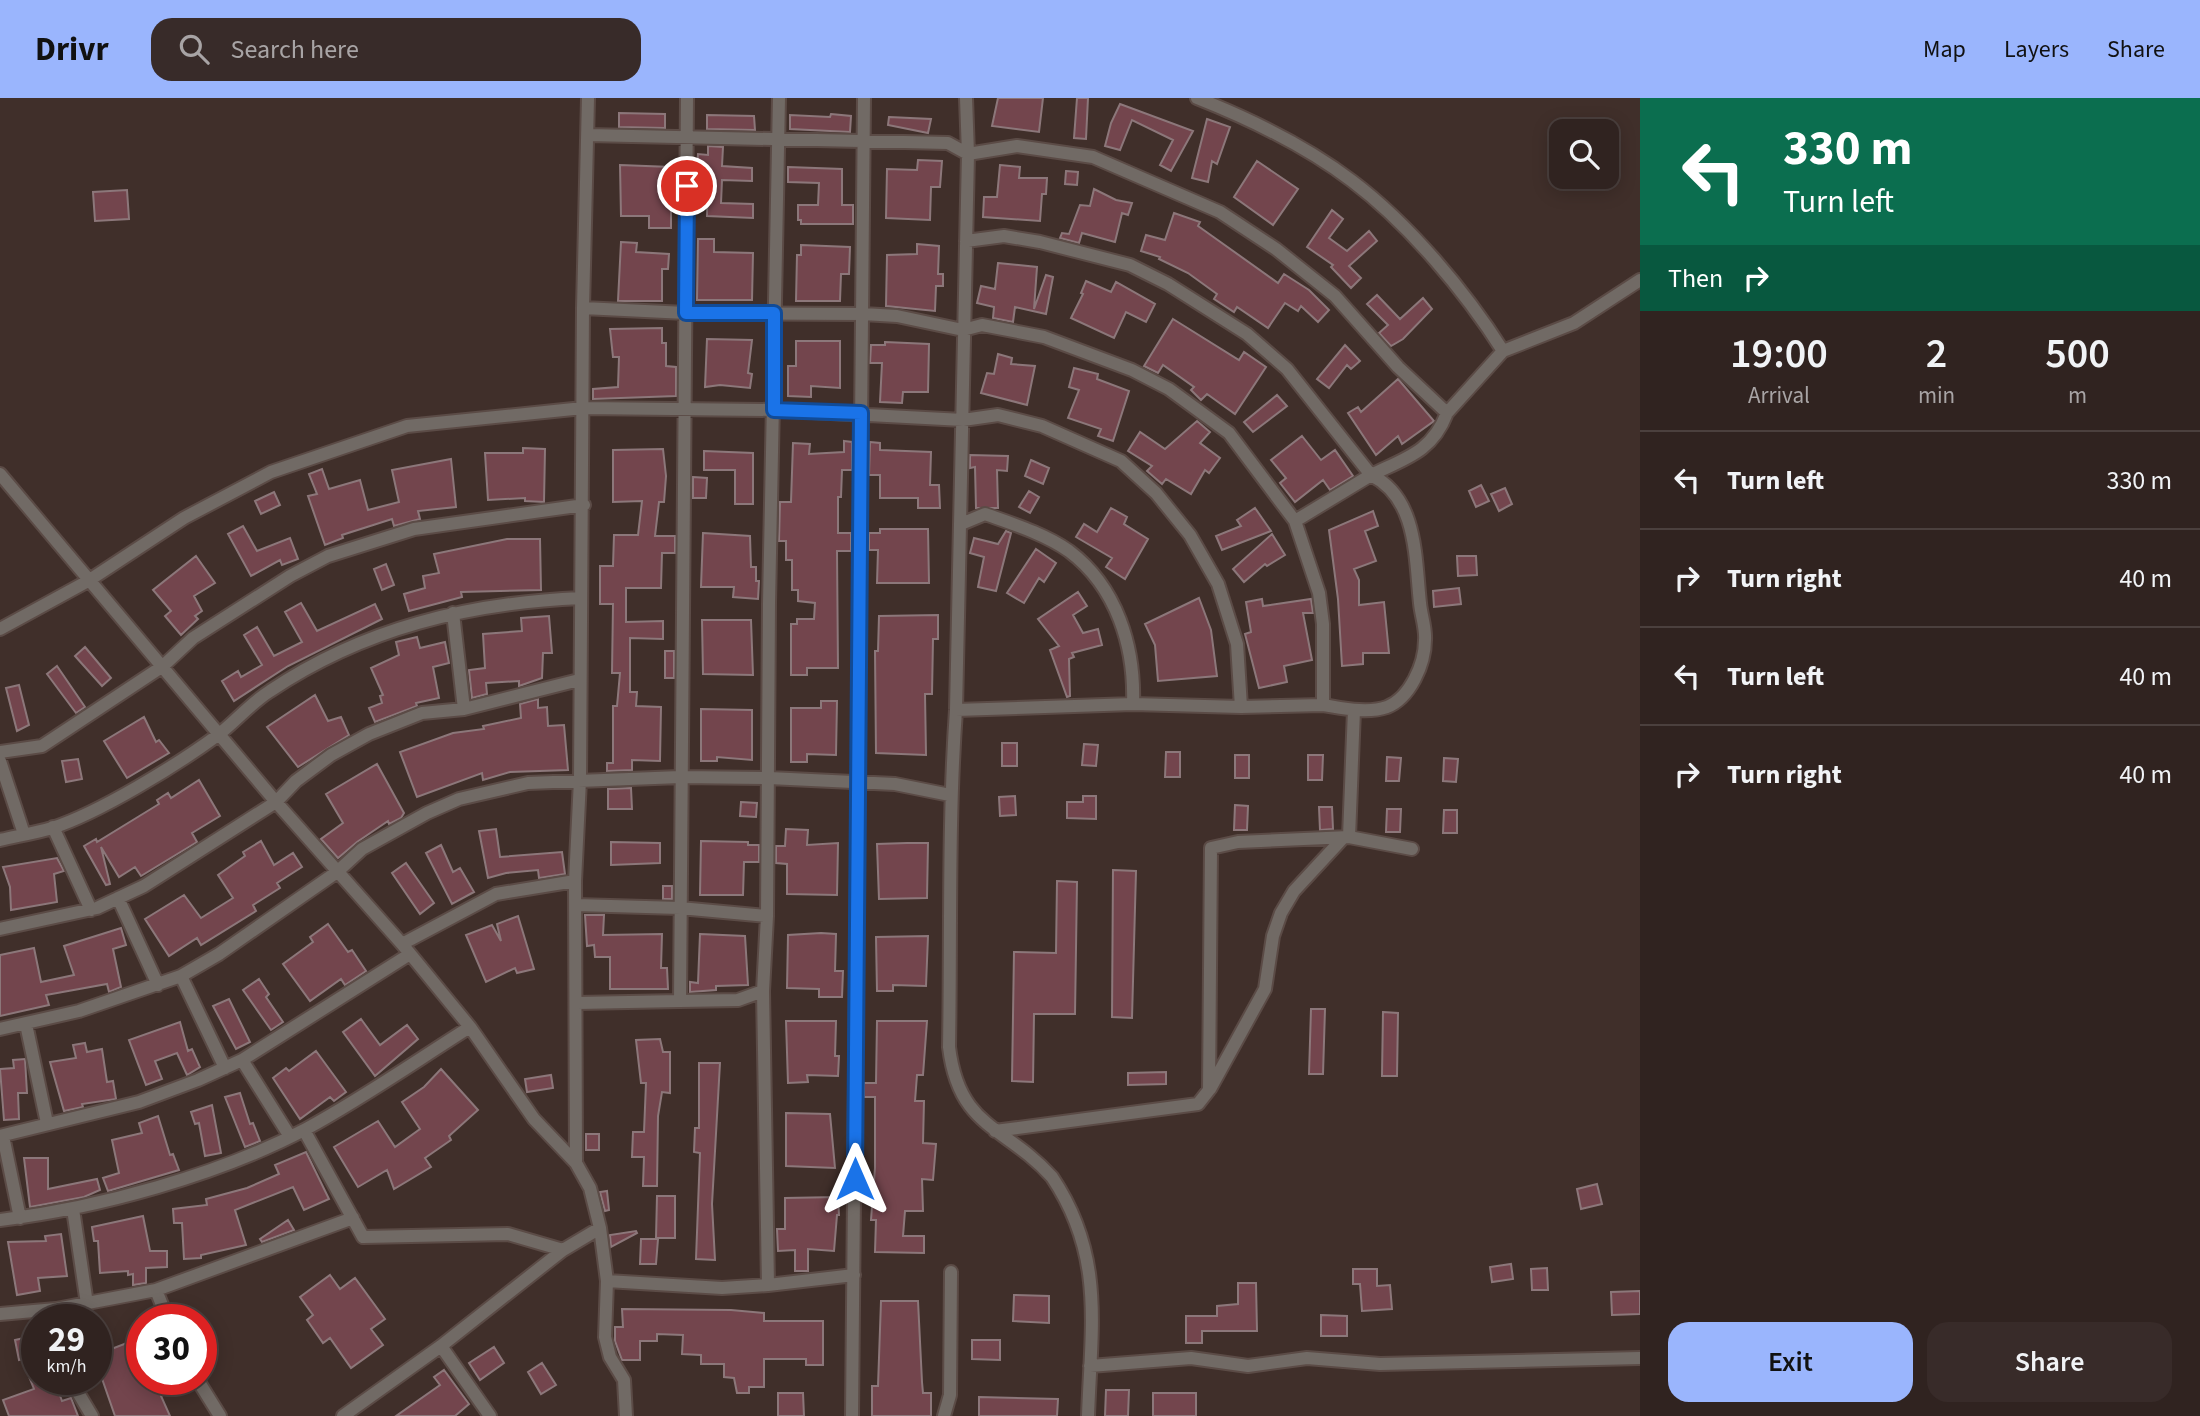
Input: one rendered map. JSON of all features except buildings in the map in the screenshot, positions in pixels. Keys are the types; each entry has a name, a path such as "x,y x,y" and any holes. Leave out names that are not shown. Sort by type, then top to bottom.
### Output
{"street":[{"path":"576,1163 575,881 580,780 580,598 584,505 583,308 589,98"},
{"path":"680,1001 687,98"},
{"path":"768,1285 764,991 779,98"},
{"path":"852,1416 860,782 864,98"},
{"path":"966,98 968,154 961,524 956,710 950,795 953,865 949,1047 952,1074 965,1103 1052,1177 1072,1216 1093,1283 1094,1320 1088,1416"},
{"path":"1197,98 1279,135 1352,181 1408,233 1461,291 1503,351"},
{"path":"588,135 948,143 968,154 1017,146 1093,157 1220,212 1276,249 1335,296 1398,367 1447,413"},
{"path":"956,710 1133,704 1241,707 1323,705 1354,710 1387,707 1407,690 1421,667 1426,640 1416,549 1406,512 1385,482 1371,475 1287,369 1247,334 1168,284 1129,265 1040,242 1004,236 965,241"},
{"path":"1295,521 1371,475 1421,451 1435,439 1447,413 1503,351 1574,323 1640,280"},
{"path":"583,308 686,313 863,314 897,316 963,330 982,325 1044,337 1132,370 1169,389 1229,433 1295,521 1319,593 1323,624 1323,705"},
{"path":"0,629 88,581 184,518 271,472 407,426 583,408 774,410 963,420 998,415 1054,431 1121,461 1156,493 1190,535 1218,584 1237,645 1241,707"},
{"path":"0,474 276,802 406,949 470,1027 534,1119 576,1163 590,1188 600,1228 607,1281 605,1337 610,1357 624,1380 626,1416"},
{"path":"0,752 42,746 163,666 192,638 290,576 328,556 428,527 584,505"},
{"path":"961,524 985,514 1067,550 1091,570 1109,597 1130,648 1133,704"},
{"path":"0,840 53,827 127,791 219,734 271,690 318,662 379,633 453,613 505,603 580,598"},
{"path":"453,613 464,709"},
{"path":"0,929 91,909 144,886 276,802 296,781 331,755 369,734 422,713 464,709 579,680"},
{"path":"996,1131 1198,1104 1209,1090 1265,989 1273,936 1281,913 1294,891 1346,837 1354,710"},
{"path":"0,761 24,834"},
{"path":"0,1030 79,1011 181,976 337,872 362,849 427,813 459,799 528,783 680,777 860,782 950,795"},
{"path":"53,827 91,909"},
{"path":"1209,1090 1211,848 1221,843 1346,837 1412,849"},
{"path":"20,1218 2,1136 139,1102 225,1068 242,1060 406,949 496,894 575,881"},
{"path":"118,898 158,985"},
{"path":"576,905 680,908 767,916"},
{"path":"181,976 225,1068"},
{"path":"577,1003 738,1000 764,991"},
{"path":"26,1024 47,1123"},
{"path":"0,1220 73,1209 217,1167 304,1130 470,1027"},
{"path":"242,1060 289,1135"},
{"path":"304,1130 363,1237 508,1234 563,1250"},
{"path":"73,1209 87,1304 156,1290 353,1218"},
{"path":"343,1416 441,1346 563,1250 600,1228"},
{"path":"944,1416 950,1395 951,1272"},
{"path":"607,1281 722,1288 854,1275"},
{"path":"156,1290 162,1304"},
{"path":"0,1314 21,1314"},
{"path":"441,1346 490,1416"},
{"path":"1090,1366 1191,1358 1248,1366 1307,1358 1380,1364 1640,1358"},
{"path":"80,1395 92,1416"},
{"path":"207,1395 220,1416"}],"route":[{"path":"687,186 686,313 774,313 774,410 861,413 855,1179"}]}
